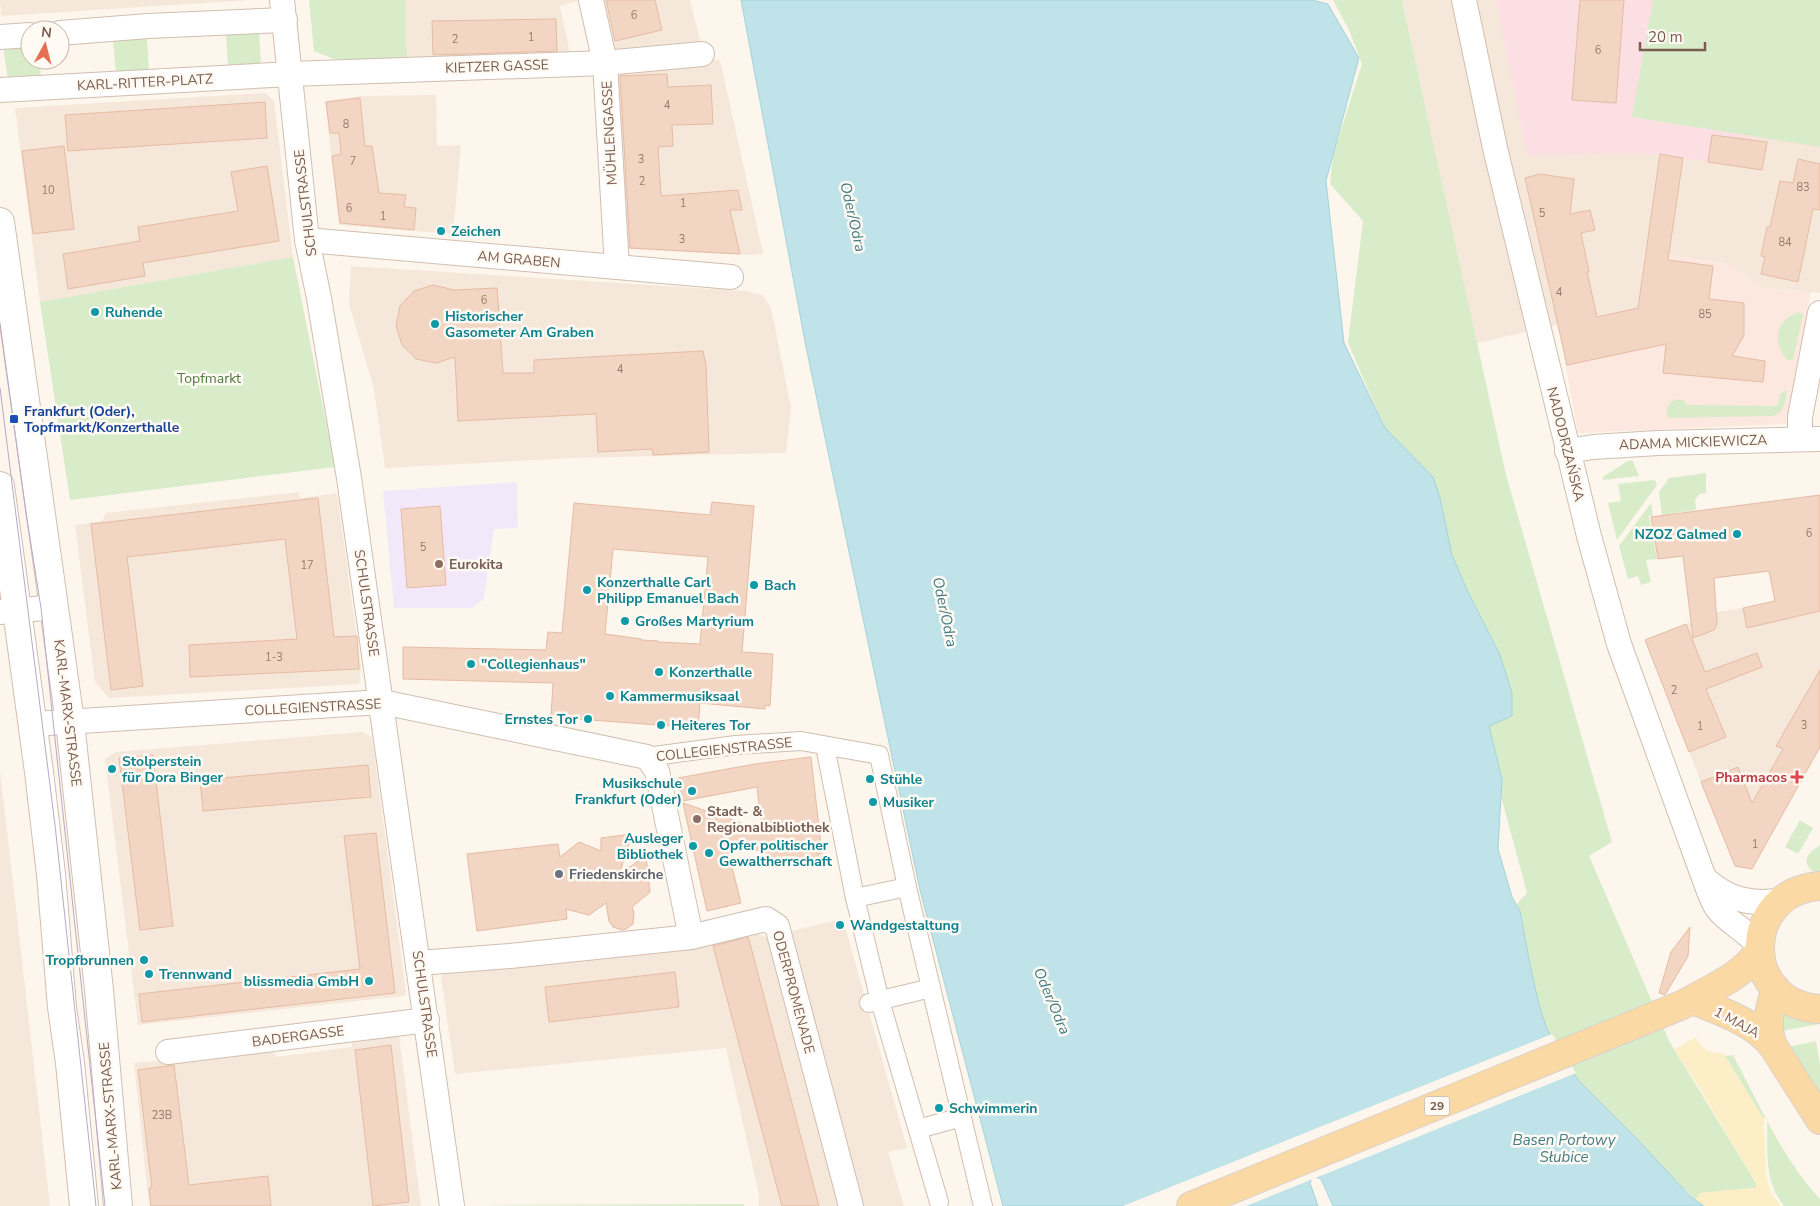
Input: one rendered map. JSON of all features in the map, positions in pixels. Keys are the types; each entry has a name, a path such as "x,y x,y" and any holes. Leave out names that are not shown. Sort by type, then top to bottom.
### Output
{"main road":[{"name":"29","path":"1690,1004 1740,972 1748,964 1759,949 1761,932 1766,920 1782,900 1798,890 1820,886"},
{"path":"1759,949 1764,970 1775,988 1794,1002 1820,1009"},
{"name":"29","path":"1191,1206 1690,1004 1757,987 1775,988"},
{"name":"1 MAJA","path":"1773,1046 1770,1019 1775,988"},
{"name":"1 MAJA","path":"1690,1004 1745,1024 1760,1033 1773,1046 1820,1120"}],"street":[{"name":"MÜHLENGASSE","path":"591,0 605,62 617,267"},
{"name":"NADODRZAŃSKA","path":"1464,0 1495,148 1567,451 1620,644 1704,878 1717,908 1759,949"},
{"path":"70,32 284,10"},
{"name":"SCHULSTRASSE","path":"284,10 307,240 319,298 349,478 452,1206"},
{"path":"0,37 20,36"},
{"name":"KIETZER GASSE","path":"291,74 605,62 702,54"},
{"name":"KARL-RITTER-PLATZ","path":"0,90 291,74"},
{"name":"KARL-MARX-STRASSE","path":"0,222 70,722 99,990 118,1206"},
{"name":"AM GRABEN","path":"307,240 731,277"},
{"path":"1810,439 1800,418 1820,313"},
{"name":"ADAMA MICKIEWICZA","path":"1567,451 1634,444 1810,439"},
{"path":"0,486 9,611 33,724 51,874 62,1007 70,1062 84,1206"},
{"path":"9,611 55,607"},
{"name":"COLLEGIENSTRASSE","path":"33,724 382,702 647,757 736,745 801,740 825,746"},
{"path":"940,1202 880,1000 855,898 825,746 879,755 907,887 983,1206"},
{"name":"COLLEGIENSTRASSE","path":"647,757 657,771 691,937"},
{"path":"1704,878 1721,891 1739,900 1760,903 1782,900"},
{"path":"855,898 907,887"},
{"name":"ODERPROMENADE","path":"419,963 510,956 691,937 766,920 777,926 851,1206"},
{"path":"874,1019 869,1003 931,988"},
{"name":"BADERGASSE","path":"168,1052 427,1020"},
{"path":"918,1128 962,1117"}],"shaded area":[{"path":"0,0 253,0 1,16"},
{"path":"405,0 577,0 560,6 570,54 407,59"},
{"path":"596,0 690,0 702,49 613,56"},
{"path":"1402,0 1820,0 1820,293 1764,288 1726,263 1644,252 1639,307 1477,343"},
{"path":"1496,0 1820,0 1820,147 1750,136 1749,140 1729,162 1729,165 1660,154 1527,155"},
{"path":"720,60 763,254 627,249 618,71 624,64"},
{"path":"265,93 274,101 293,257 40,302 15,108"},
{"path":"436,95 437,146 461,145 453,234 339,225 325,101 360,96"},
{"path":"1644,252 1726,263 1764,288 1811,291 1786,424 1578,433 1558,324 1639,307"},
{"path":"351,266 745,291 762,295 771,308 791,408 786,453 574,458 385,468 374,389 349,304"},
{"name":"Eurokita","path":"517,482 518,528 494,529 484,599 472,608 394,608 383,491"},
{"path":"299,492 300,498 337,493 361,667 359,684 109,698 95,682 75,525 102,521 106,513"},
{"path":"1714,583 1716,612 1743,608 1747,628 1820,611 1820,747 1752,869 1735,866 1707,797 1744,783 1738,767 1701,782 1645,640 1691,622"},
{"path":"363,732 372,737 406,992 404,996 138,1025 105,759 115,752"},
{"path":"0,772 11,865 50,1206 0,1206"},
{"path":"843,919 907,1148 888,1152 904,1206 759,1206 759,1195 726,1048 455,1074 441,977 445,972 753,932 766,937"},
{"path":"399,1035 421,1206 149,1206 134,1063 273,1049 276,1057 352,1047 352,1040"}],"green space":[{"path":"309,0 405,0 407,59 334,59 314,51"},
{"path":"1333,0 1402,0 1506,475 1612,842 1589,856 1669,1041 1756,1183 1756,1188 1700,1193 1695,1200 1579,1081 1566,1063 1547,1029 1539,1005 1517,904 1527,893 1501,796 1407,476 1348,342 1363,221 1330,184 1333,155 1362,64 1349,30"},
{"path":"1653,0 1820,0 1820,147 1632,117"},
{"path":"259,31 261,65 228,67 226,33"},
{"path":"147,38 149,71 116,73 113,40"},
{"path":"20,45 20,70 41,70 41,78 8,80 3,46"},
{"name":"Topfmarkt","path":"293,257 335,467 70,500 40,302"},
{"path":"1799,312 1803,314 1793,360 1787,360 1779,346 1778,332 1785,320"},
{"path":"1787,389 1783,408 1773,416 1668,418 1667,415 1670,403 1679,399 1685,401 1687,405 1777,406 1780,395"},
{"path":"1632,460 1639,476 1603,480 1603,477"},
{"path":"1706,473 1706,493 1699,494 1695,500 1696,510 1662,515 1659,492 1669,478"},
{"path":"1655,480 1657,485 1617,540 1608,503 1621,501 1618,484"},
{"path":"1651,503 1653,516 1649,516 1657,559 1646,560 1651,582 1641,585 1638,576 1628,579 1619,546"},
{"path":"1800,820 1813,828 1798,854 1785,847"},
{"path":"1820,845 1820,874 1810,869 1807,860 1810,853"},
{"path":"1781,1011 1820,1018 1820,1024 1780,1031"},
{"path":"1816,1041 1820,1065 1820,1099 1788,1047"},
{"path":"1733,1055 1766,1119 1763,1118 1725,1056"},
{"path":"1767,1121 1794,1166 1820,1199 1820,1206 1784,1206 1777,1196 1768,1164"},
{"path":"744,1204 744,1206 473,1205"}],"sand":[{"path":"1696,1037 1707,1050 1714,1053 1723,1053 1764,1119 1766,1175 1771,1193 1781,1206 1704,1206 1695,1200 1700,1193 1756,1188 1756,1183 1695,1081 1674,1050"}],"water":[{"path":"741,0 1312,0 1328,4 1359,58 1326,181 1344,343 1385,428 1433,477 1440,498 1452,555 1467,590 1500,655 1512,693 1512,716 1489,726 1502,779 1498,849 1512,897 1520,911 1539,1005 1547,1029 1566,1063 1579,1081 1691,1197 1704,1206 1333,1206 1321,1179 1313,1176 1310,1183 1318,1206 1003,1206 920,890 806,347"}],"pier":[{"path":"1552,1034 1576,1073 1246,1206 1123,1206"}],"building":[{"path":"606,0 655,0 662,30 615,41"},
{"path":"1580,0 1624,0 1616,103 1572,100"},
{"path":"556,19 557,51 433,55 432,21"},
{"path":"667,74 668,87 711,85 713,124 672,125 673,146 658,147 661,196 738,190 742,210 730,210 740,254 630,248 620,76"},
{"path":"360,98 365,146 372,146 379,193 406,195 404,207 416,208 414,230 340,223 332,156 341,154 339,133 330,133 326,102"},
{"path":"265,102 267,138 68,151 65,115"},
{"path":"1712,135 1767,142 1762,170 1708,162"},
{"path":"64,146 74,229 33,234 22,151"},
{"path":"1660,154 1683,158 1668,260 1713,266 1709,299 1744,303 1744,335 1732,356 1765,361 1763,382 1663,373 1666,344 1567,365 1525,178 1540,174 1574,179 1570,214 1590,210 1595,230 1581,233 1597,317 1638,308"},
{"path":"1798,159 1820,164 1820,210 1813,209 1798,282 1761,274 1765,257 1761,256 1767,227 1770,227 1780,181 1793,183"},
{"path":"267,166 279,241 143,263 145,276 68,289 63,254 140,241 138,227 238,211 231,172"},
{"path":"433,285 454,290 497,288 503,373 534,373 534,360 703,351 706,365 709,452 653,455 652,449 598,452 596,414 458,421 455,357 436,363 416,359 402,345 396,326 400,306 414,291"},
{"name":"NZOZ Galmed","path":"1820,495 1820,611 1747,628 1743,608 1775,601 1769,571 1714,578 1717,624 1714,630 1693,638 1683,556 1658,559 1651,517"},
{"path":"318,498 334,637 357,636 359,669 190,677 189,645 297,639 285,539 127,557 143,686 111,690 91,524"},
{"name":"Konzerthalle Carl Philipp Emanuel Bach","path":"712,502 754,506 742,652 773,654 770,706 765,705 765,709 700,703 698,728 551,717 553,683 403,679 403,647 546,650 548,632 562,633 574,503 710,515","holes":["613,549 708,557 700,644 658,642 605,634"]},
{"path":"440,506 446,585 407,588 401,509"},
{"path":"1686,624 1705,672 1757,653 1762,667 1706,689 1726,737 1689,752 1645,640"},
{"path":"1820,670 1820,747 1752,869 1735,866 1701,782 1738,767 1752,803 1783,749 1776,746"},
{"path":"153,755 173,926 140,930 119,758"},
{"path":"811,757 822,854 818,854 819,862 767,868 765,850 728,851 741,903 707,911 683,803 762,830 757,787 683,801 678,778 755,764"},
{"path":"368,765 371,797 203,811 200,780"},
{"path":"376,833 395,993 142,1022 139,994 360,969 344,836"},
{"name":"Friedenskirche","path":"632,834 619,875 646,855 650,892 632,907 634,913 633,924 626,929 622,930 613,927 609,921 606,903 589,915 566,909 567,919 477,931 467,854 558,844 560,857 579,842 601,851 601,838"},
{"path":"1690,927 1688,956 1665,995 1659,993 1671,952"},
{"path":"748,937 819,1206 782,1206 713,946"},
{"path":"675,972 679,1007 549,1022 545,987"},
{"path":"391,1045 409,1202 373,1206 355,1050"},
{"path":"174,1065 189,1185 268,1176 271,1206 151,1206 149,1188 152,1188 138,1070"}],"tram line":[{"path":"0,323 41,608 105,1206"},
{"path":"0,388 55,825 96,1206"}],"place":[{"name":"Zeichen","path":"441,231"},
{"name":"Ruhende","path":"95,312"},
{"name":"Historischer Gasometer Am Graben","path":"435,324"},
{"name":"Frankfurt (Oder), Topfmarkt/Konzerthalle","path":"14,419"},
{"name":"NZOZ Galmed","path":"1737,534"},
{"name":"Eurokita","path":"439,564"},
{"name":"Bach","path":"754,585"},
{"name":"Konzerthalle Carl Philipp Emanuel Bach","path":"587,590"},
{"name":"Großes Martyrium","path":"625,621"},
{"name":"\"Collegienhaus\"","path":"471,664"},
{"name":"Konzerthalle","path":"659,672"},
{"name":"Kammermusiksaal","path":"610,696"},
{"name":"Ernstes Tor","path":"588,719"},
{"name":"Heiteres Tor","path":"661,725"},
{"name":"Stolperstein für Dora Binger","path":"112,769"},
{"name":"Pharmacos","path":"1797,777"},
{"name":"Stühle","path":"870,779"},
{"name":"Musikschule Frankfurt (Oder)","path":"692,791"},
{"name":"Musiker","path":"873,802"},
{"name":"Stadt- & Regionalbibliothek","path":"697,819"},
{"name":"Ausleger Bibliothek","path":"693,846"},
{"name":"Opfer politischer Gewaltherrschaft","path":"709,853"},
{"name":"Friedenskirche","path":"559,874"},
{"name":"Wandgestaltung","path":"840,925"},
{"name":"Tropfbrunnen","path":"144,960"},
{"name":"Trennwand","path":"149,974"},
{"name":"blissmedia GmbH","path":"369,981"},
{"name":"Schwimmerin","path":"939,1108"}],"water label":[{"name":"Oder/Odra","path":"853,217"},
{"name":"Oder/Odra","path":"945,612"},
{"name":"Oder/Odra","path":"1052,1001"},
{"name":"Basen Portowy Słubice","path":"1564,1148"}]}
